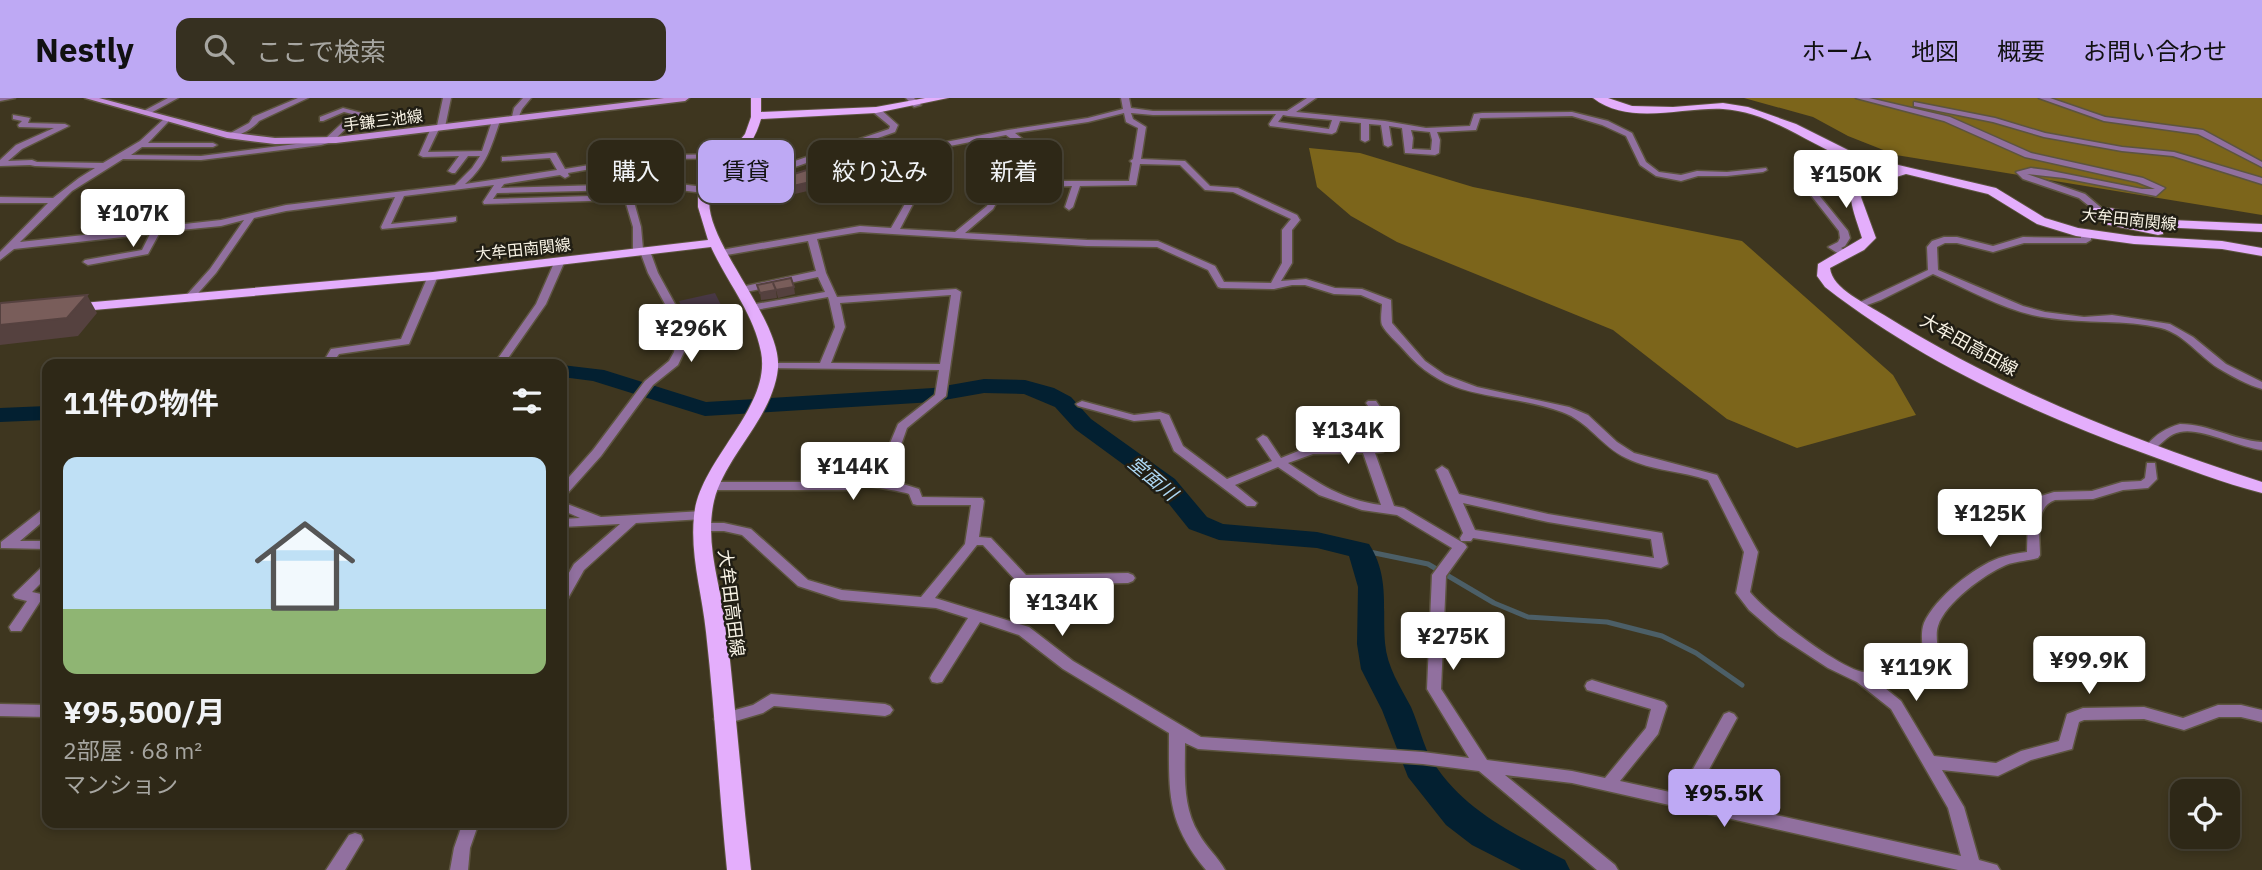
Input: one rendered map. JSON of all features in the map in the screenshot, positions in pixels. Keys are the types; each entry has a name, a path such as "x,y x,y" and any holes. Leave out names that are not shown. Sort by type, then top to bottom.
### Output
{"main road":[{"name":"手鎌三池線","path":"89,98 230,136 275,141 329,140 685,98"},
{"path":"749,140 756,98"},
{"path":"755,116 876,110 913,101 943,98"},
{"name":"大牟田南関線","path":"1598,98 1631,109 1673,110 1723,106 1748,110 1798,129 1857,159 1992,191 2041,221 2086,234 2222,245 2262,252"},
{"name":"大牟田高田線","path":"1904,172 1873,180 1857,190 1855,197 1869,231 1869,238 1864,245 1828,261 1823,267 1824,276 1830,284 1946,359 2044,409 2129,444 2262,488"},
{"path":"704,203 718,248 762,332 771,366"},
{"name":"大牟田南関線","path":"2262,228 2213,223 2161,223 2101,211 2094,212 2108,221 2137,228 2262,243"},
{"name":"大牟田南関線","path":"51,310 433,276 641,252 718,248"},
{"name":"大牟田高田線","path":"739,870 722,719 717,636 703,555 704,521 712,486 756,407 771,366"}],"street":[{"path":"0,99 11,98"},
{"path":"144,113 174,98"},
{"path":"143,145 213,145 252,125 256,119 304,98"},
{"path":"447,98 438,128 423,155 486,153"},
{"path":"514,119 518,108 527,98"},
{"path":"1062,184 1133,183 1142,127 1129,120 1125,98"},
{"path":"1311,98 1285,113 1273,124 1332,131 1336,120"},
{"path":"1860,98 1947,120 2028,155 2140,180 2161,188 2156,193 2139,192 2047,173 2020,172 2026,177 2082,196 2101,211"},
{"path":"1889,98 1995,120 2044,135 2122,149 2174,154 2262,181"},
{"path":"2043,98 2104,119 2200,132 2262,165"},
{"path":"124,157 206,157 321,143 329,140 358,113 343,110 323,119"},
{"path":"794,164 892,130 894,125 876,110"},
{"path":"895,229 910,202 918,178 878,171 912,151 1088,120 1128,110 1153,113 1285,113 1433,130 1473,128 1478,116 1482,115 1572,114 1605,123 1629,135 1643,163 1656,174 1681,178 1697,173 1727,174 1763,170"},
{"path":"0,164 19,147 65,126 22,125 27,120 16,117"},
{"path":"0,257 72,187 143,145 165,120"},
{"path":"458,186 477,170 486,153 496,121"},
{"path":"1365,122 1365,140"},
{"path":"1385,123 1388,145"},
{"path":"1406,127 1408,151 1436,153 1433,130"},
{"path":"1008,132 1018,140"},
{"path":"206,157 213,145"},
{"path":"452,171 465,154"},
{"path":"505,159 553,155 562,173 575,184 588,182"},
{"path":"0,241 15,243 156,231 250,218 286,208 501,182 668,157 698,157"},
{"path":"524,159 527,178"},
{"path":"1135,161 1182,163 1208,188 1235,190 1294,217 1294,225 1287,230 1287,263 1275,286"},
{"path":"0,164 32,162 108,166"},
{"path":"1814,174 1814,194 1843,231 1845,238 1842,244 1833,247 1845,254"},
{"path":"501,182 486,202 588,198"},
{"path":"1069,207 1077,183"},
{"path":"495,191 588,189"},
{"path":"401,194 385,227 453,219"},
{"path":"0,200 56,201"},
{"path":"567,486 597,453 649,383 674,363 680,352 682,326 641,252 637,227 628,203"},
{"path":"958,234 994,203"},
{"path":"189,298 213,271 250,218"},
{"path":"718,248 860,229 895,229 1087,243 1158,244 1212,268 1222,285 1275,286 1307,282 1334,291 1375,296 1387,302 1387,324 1426,368 1437,375 1464,386 1564,409 1586,418 1620,450 1637,458 1713,478 1751,552 1744,593 1754,607 1784,632 1833,664 1862,678 1896,705 1956,807 1972,868"},
{"path":"88,262 145,252 156,231"},
{"path":"1933,271 1932,247 1944,240 1957,240 1993,249 2023,240 2086,240 2086,234"},
{"path":"812,237 821,273 832,297 840,327 825,365"},
{"path":"502,359 541,304 559,262"},
{"path":"1859,305 1873,300 1910,278 1933,271 2019,308 2045,315 2084,320 2112,318 2166,327 2189,339 2222,366 2262,386"},
{"path":"741,290 821,273"},
{"path":"330,359 335,351 405,342 433,276"},
{"path":"712,486 854,486 869,481 894,448 902,426 941,393 956,292 832,297 750,308"},
{"path":"771,366 945,367"},
{"path":"1228,483 1311,450 1379,449 1371,429 1383,419 1372,403"},
{"path":"1082,404 1134,418 1160,415 1165,417 1178,448 1228,483 1251,503"},
{"path":"2153,445 2173,430 2187,428 2207,430 2262,446"},
{"path":"1262,439 1278,462 1323,492 1362,506 1400,511 1460,547"},
{"path":"1368,449 1389,510"},
{"path":"1862,678 1919,665 1930,659 1932,650 1929,631 1935,615 1976,576 2004,561 2033,555 2034,514 2045,499 2054,496 2093,495 2122,486 2144,485 2151,479 2151,466"},
{"path":"1442,470 1470,533"},
{"path":"869,481 874,485 905,486 915,492 917,500 978,500 971,545 925,601"},
{"path":"1454,497 1548,518 1657,536 1661,564 1470,533"},
{"path":"567,508 598,522"},
{"path":"4,545 42,516"},
{"path":"567,588 579,567 631,521"},
{"path":"567,523 704,521 746,532 803,583 841,595 925,601 1024,631 1068,665 1198,743 1481,764 1608,785 1972,868 1991,870"},
{"path":"1470,533 1441,572 1434,689 1481,764 1608,870"},
{"path":"971,541 986,541 1023,580 1128,578"},
{"path":"4,545 42,545"},
{"path":"16,627 36,597 20,595 42,575"},
{"path":"937,678 977,615"},
{"path":"1592,686 1659,706 1653,730 1608,785"},
{"path":"722,719 758,709 771,700 885,710"},
{"path":"0,710 42,711"},
{"path":"1931,762 1998,770 2027,755 2066,745 2072,718 2083,714 2144,713 2184,724 2218,711 2241,711 2262,716"},
{"path":"1684,801 1729,718"},
{"path":"1177,730 1178,805 1195,848 1216,870"},
{"path":"459,870 462,848 469,828"},
{"path":"335,870 355,840"}],"shaded area":[{"path":"1744,98 2262,98 2262,215 1896,155 1848,136 1813,117"},
{"path":"1309,148 1360,153 1473,187 1742,241 1893,375 1916,415 1797,448 1727,419 1613,330 1397,242 1351,216 1317,187"},
{"path":"715,293 721,305 685,314 679,301"}],"building":[{"path":"808,170 808,183 794,186 794,174"},
{"path":"791,278 794,287 760,293 757,285"},
{"path":"87,295 67,318 0,325 1,303"}],"waterway":[{"name":"堂面川","path":"567,372 596,375 705,409 933,395 984,386 1025,387 1046,393 1063,402 1083,424 1166,484 1198,523 1219,532 1317,540 1360,550 1372,587 1371,644 1376,669 1397,710 1419,768 1458,815 1484,835 1553,870"},
{"name":"堂面川","path":"0,415 42,413"},
{"path":"1360,550 1428,564 1494,603 1528,617 1607,622 1662,636 1696,653 1742,685"}]}
